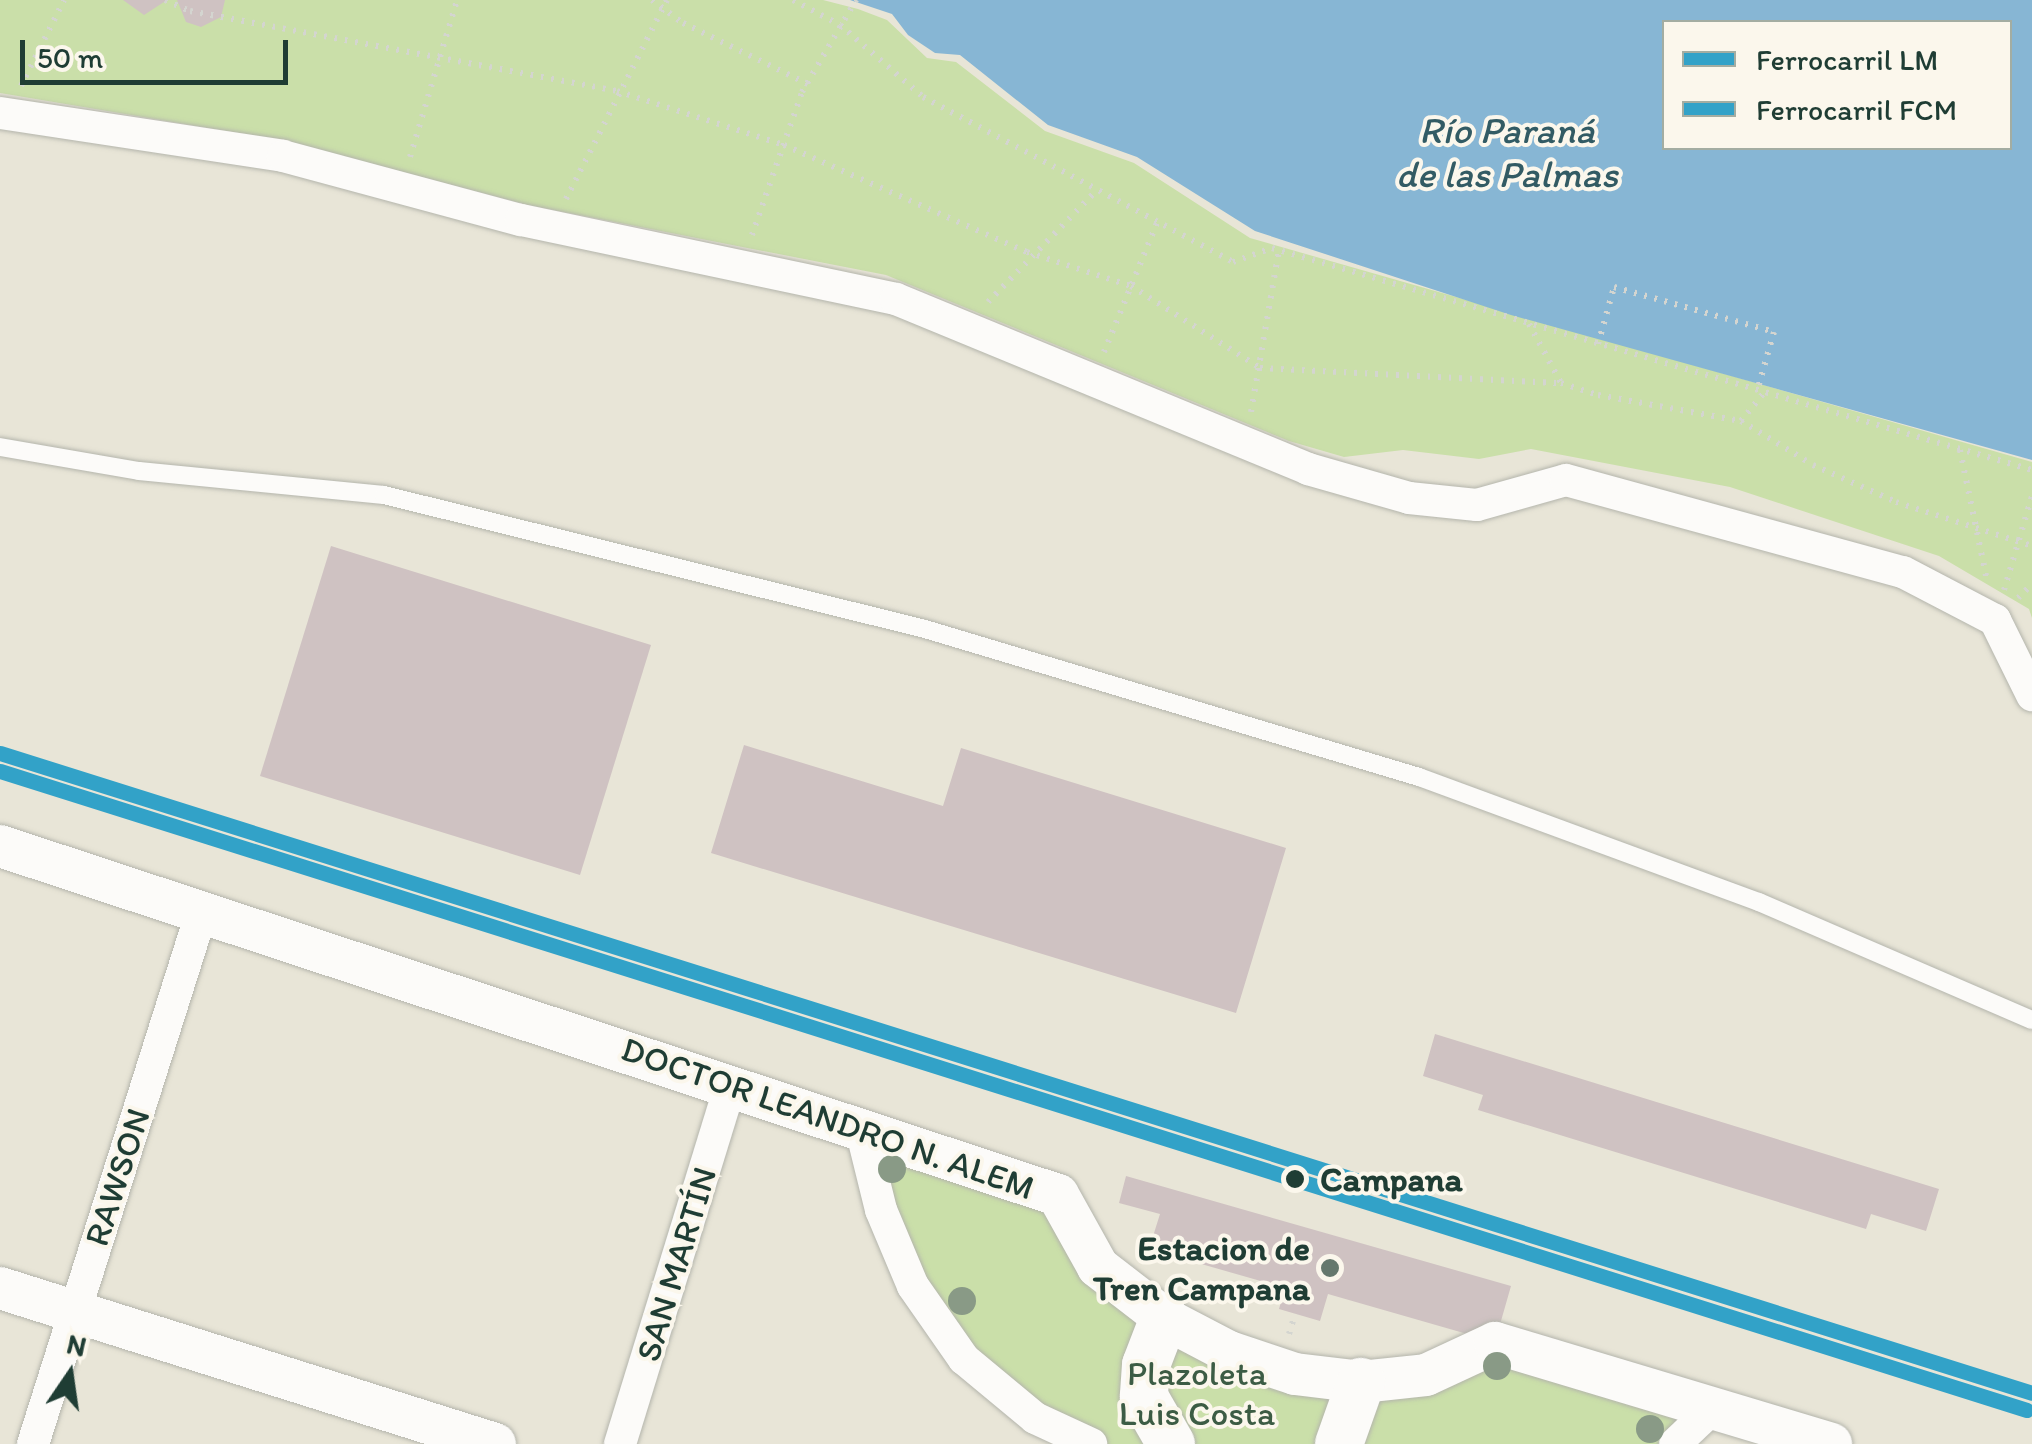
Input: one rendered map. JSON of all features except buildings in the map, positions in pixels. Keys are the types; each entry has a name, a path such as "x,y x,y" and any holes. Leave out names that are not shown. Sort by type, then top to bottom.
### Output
{"main road":[{"path":"1164,1318 1146,1365 1144,1397 1171,1444"},
{"path":"1339,1444 1361,1382"}],"street":[{"path":"4,114 283,156 553,227 742,264 896,300 1308,469 1409,498 1478,505 1566,480 1903,572 1995,620 2032,696"},
{"name":"DOCTOR LEANDRO N. ALEM","path":"0,846 1058,1195 1098,1267 1164,1318 1230,1352 1295,1374 1361,1382 1426,1375 1495,1343 1830,1444"},
{"name":"RAWSON","path":"33,1444 202,911"},
{"name":"SAN MARTÍN","path":"620,1444 731,1084"},
{"path":"860,1129 882,1210 913,1286 964,1359 1035,1418 1091,1444"},
{"path":"0,1288 495,1444"},
{"path":"1674,1444 1713,1408"}],"lane":[{"path":"0,447 139,472 384,495 925,629 1419,776 1759,902 2032,1020"}],"path":[{"path":"4,114 64,0"},
{"path":"165,0 190,10 617,91 784,144 1036,255 1131,286 1260,368 1562,383 1714,421 1741,421 1863,487 2032,546"},
{"path":"401,188 457,0"},
{"path":"652,0 662,10 808,84"},
{"path":"553,227 617,91 667,0"},
{"path":"794,0 840,25 923,97 1095,192 1233,262 1280,250 2032,470"},
{"path":"742,264 808,84 856,0"},
{"path":"962,326 1095,192"},
{"path":"1093,378 1157,224"},
{"path":"1245,443 1280,250"},
{"path":"1598,344 1614,287 1774,332 1761,392 1741,421"},
{"path":"1528,323 1562,383"},
{"path":"1960,450 1995,620"},
{"path":"1995,620 2032,496"}],"green space":[{"path":"0,0 823,0 858,9 887,20 927,58 956,62 1045,131 1134,163 1250,238 2032,462 2032,618 2029,609 1939,556 1730,487 1531,449 1479,459 1403,450 1344,457 1289,441 886,275 528,205 285,141 0,93"},
{"name":"Plazoleta Luis Costa","path":"861,1129 1058,1195 1098,1267 1295,1374 1495,1343 1713,1408 1675,1444 1091,1444 1035,1418 913,1286"}],"water":[{"name":"Río Paraná de las Palmas","path":"850,0 2032,0 2032,460 1511,315 1255,231 1137,157 1048,125 960,55 935,53 908,35 892,14"}],"rail line":[{"name":"LM","path":"0,753 2032,1393"},
{"name":"FCM","path":"0,771 2027,1410"}],"place":[{"name":"Campana","path":"1295,1179"},
{"name":"Estacion de Tren Campana","path":"1330,1268"}]}
